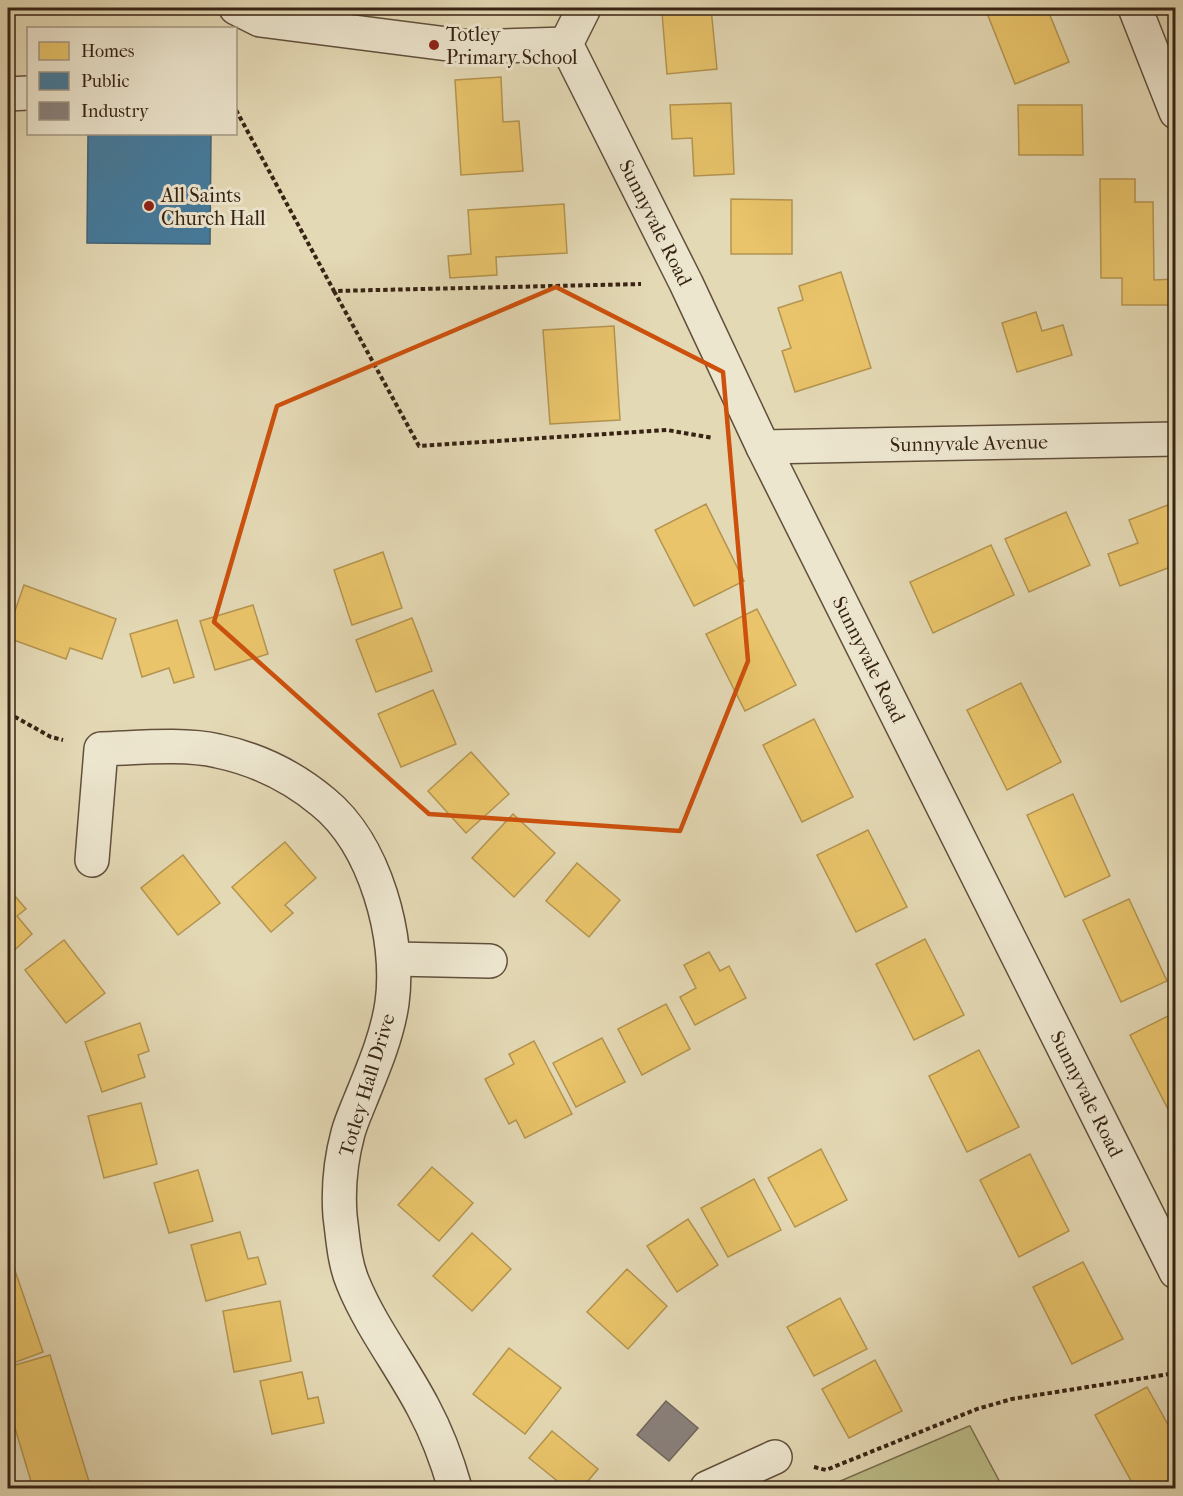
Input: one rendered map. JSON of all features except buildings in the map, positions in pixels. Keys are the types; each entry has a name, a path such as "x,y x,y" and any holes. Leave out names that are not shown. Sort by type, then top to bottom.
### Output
{"street":[{"path":"236,8 260,20 471,47 566,44 584,8"},
{"path":"1135,8 1176,112"},
{"name":"Sunnyvale Road","path":"566,44 686,283 763,447 1176,1272"},
{"path":"8,94 27,93"},
{"name":"Sunnyvale Avenue","path":"763,447 1176,439"},
{"path":"92,860 100,749"},
{"name":"Totley Hall Drive","path":"100,749 216,750 278,772 324,802 340,819 372,872 383,899 392,939 392,1003 383,1042 348,1132 342,1169 340,1212 345,1253 352,1281 367,1313 424,1408 444,1452 455,1488"},
{"path":"393,959 490,961"},
{"path":"707,1488 775,1457"}],"path":[{"path":"237,112 418,446 667,430 763,447"},
{"path":"334,291 686,283"},
{"path":"8,712 51,737 100,749"},
{"path":"775,1457 826,1470 977,1409 1012,1399 1176,1373"}],"highlighted area":[{"path":"556,287 723,372 748,661 680,831 429,814 214,622 277,406"}],"green space":[{"path":"969,1426 1003,1488 824,1488"}],"place":[{"name":"Totley Primary School","path":"434,45"},
{"name":"All Saints Church Hall","path":"149,206"}]}
